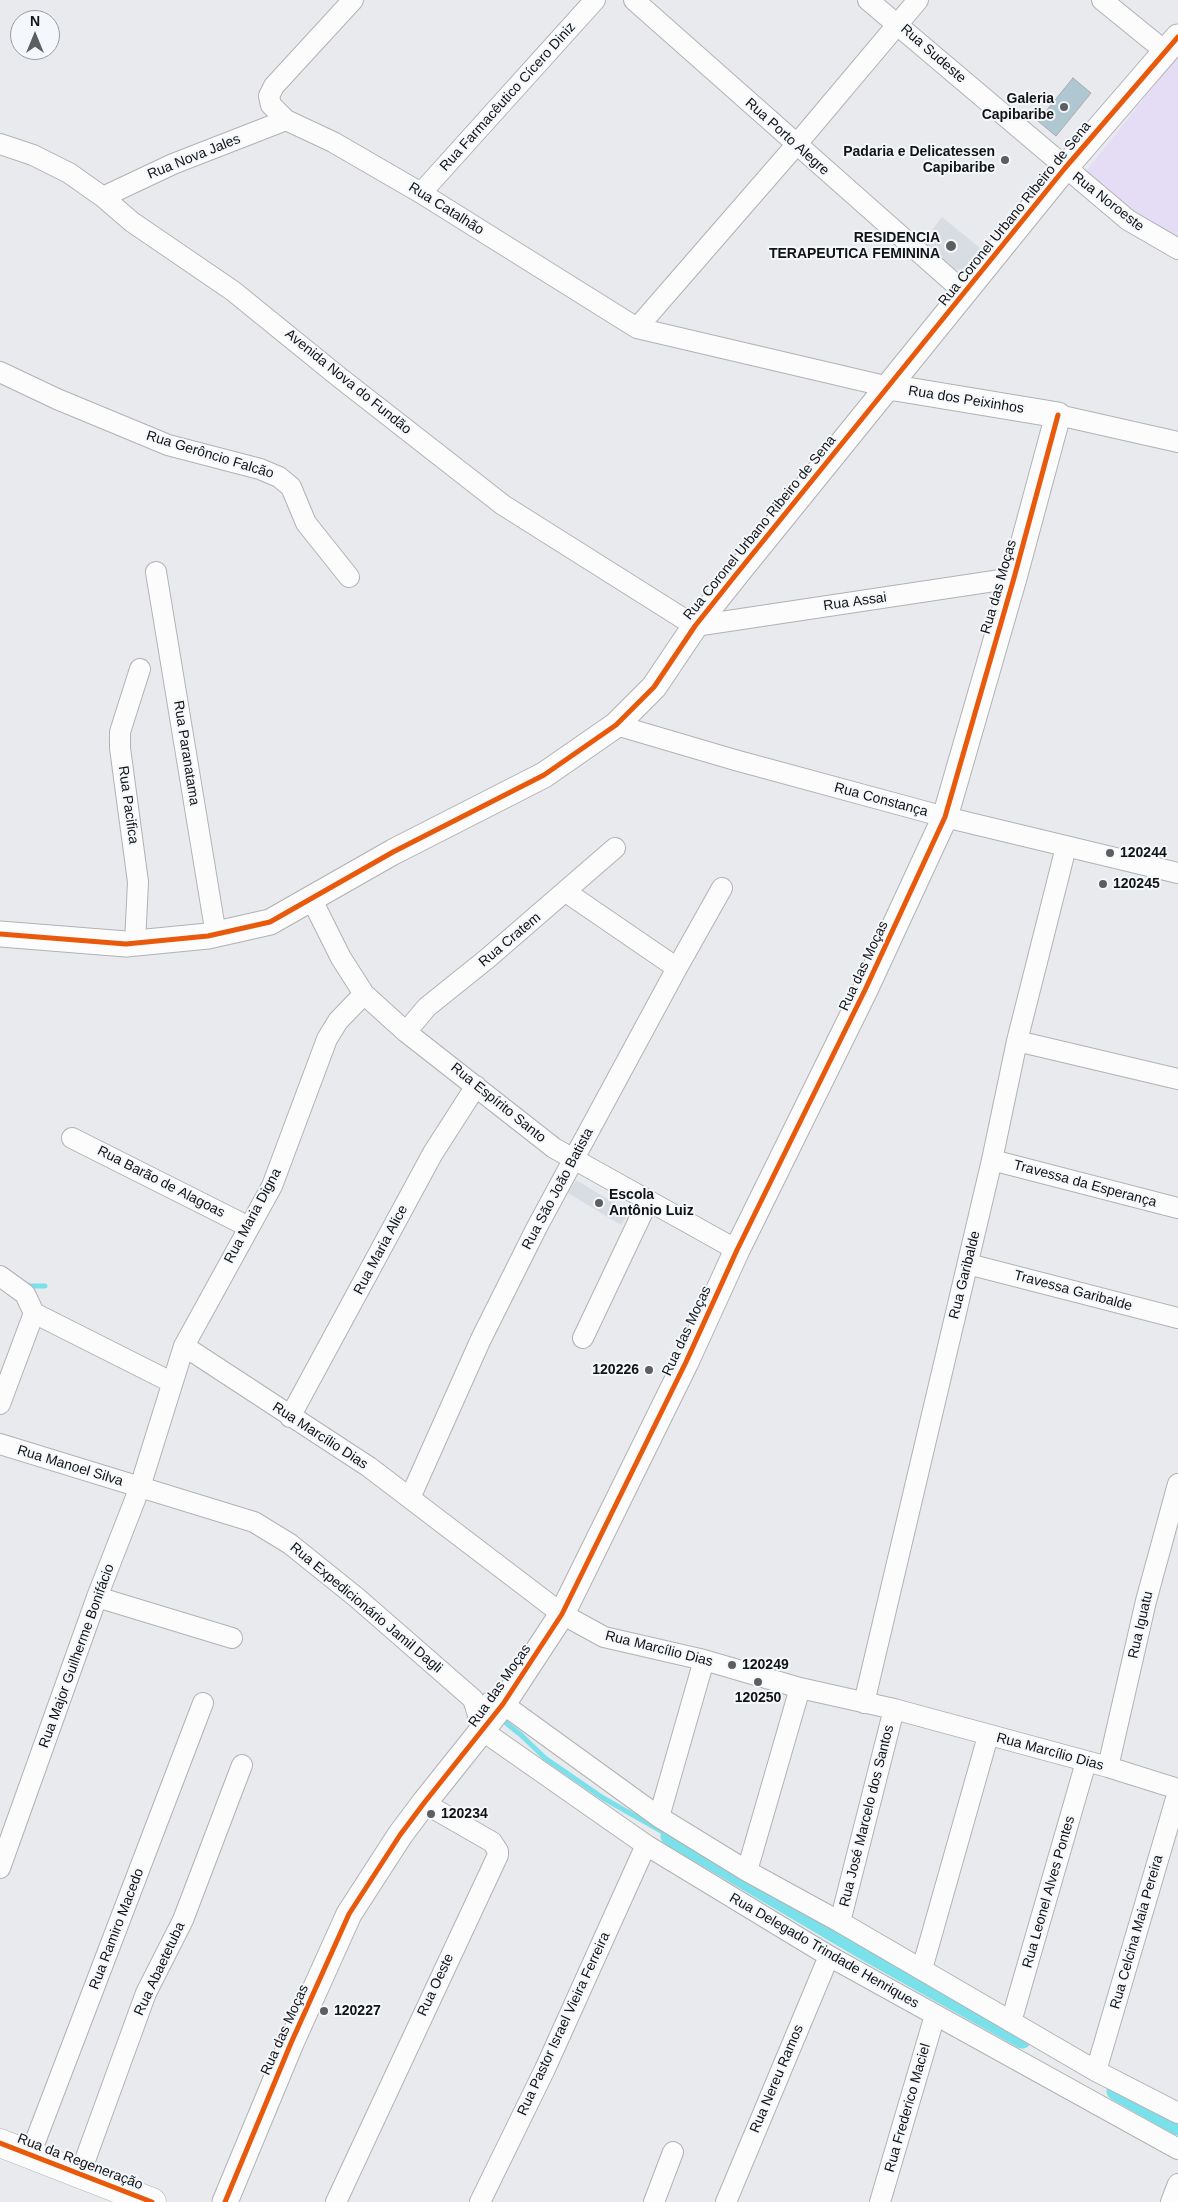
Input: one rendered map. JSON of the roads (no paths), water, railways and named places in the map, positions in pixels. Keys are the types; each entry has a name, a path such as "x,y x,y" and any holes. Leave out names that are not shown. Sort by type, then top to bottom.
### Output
{"main road":[{"name":"Rua da Regeneração","path":"0,2143 152,2202"}],"street":[{"name":"Rua Catalhão","path":"353,0 274,86 269,96 271,105 286,120 333,142 421,193 637,328"},
{"name":"Rua Farmacêutico Cícero Diniz","path":"421,193 596,0"},
{"name":"Rua Porto Alegre","path":"634,0 796,146 964,292"},
{"name":"Rua Sudeste","path":"868,0 1065,168"},
{"path":"637,328 796,146 918,0"},
{"path":"1102,0 1172,45"},
{"name":"Rua Coronel Urbano Ribeiro de Sena","path":"0,934 135,943 216,935 270,922 312,900 393,852 544,775 616,725 654,688 695,626 964,292 1065,168 1172,45"},
{"name":"Rua Nova Jales","path":"103,197 173,164 286,120"},
{"name":"Avenida Nova do Fundão","path":"0,144 33,155 69,173 103,197 132,222 233,291 338,377 503,505 695,626"},
{"name":"Rua Noroeste","path":"1065,168 1128,220 1178,249"},
{"name":"Rua dos Peixinhos","path":"637,328 889,387 1058,415 1178,442"},
{"name":"Rua Gerôncio Falcão","path":"0,372 57,399 168,445 260,469 279,476 291,487 306,523 349,577"},
{"name":"Rua das Moças","path":"225,2202 290,2042 349,1914 400,1835 424,1802 484,1731 562,1614 686,1362 736,1250 865,990 945,818 1014,578 1058,415"},
{"name":"Rua Paranatama","path":"156,572 216,935"},
{"name":"Rua Assai","path":"695,626 1014,578"},
{"name":"Rua Pacifica","path":"135,943 138,882 120,748 120,732 140,669"},
{"name":"Rua Constança","path":"616,725 945,818 1178,873"},
{"name":"Rua Garibalde","path":"864,1703 968,1264 1017,1041 1066,847"},
{"name":"Rua Cratem","path":"406,1032 427,1007 566,892 615,848"},
{"name":"Rua São João Batista","path":"410,1498 480,1339 573,1160 722,888"},
{"path":"566,892 677,968"},
{"name":"Rua Espírito Santo","path":"312,900 341,958 364,994 406,1032 554,1148 736,1250"},
{"name":"Rua Maria Digna","path":"154,1444 171,1382 184,1346 272,1186 327,1039 338,1021 364,994"},
{"path":"1017,1041 1178,1079"},
{"name":"Rua Maria Alice","path":"290,1417 432,1153 476,1086"},
{"name":"Rua Barão de Alagoas","path":"72,1138 250,1227"},
{"name":"Travessa da Esperança","path":"992,1160 1178,1208"},
{"path":"583,1338 648,1201"},
{"name":"Travessa Garibalde","path":"968,1264 1178,1318"},
{"path":"0,1276 25,1294 34,1313 171,1382"},
{"path":"0,1404 34,1313"},
{"name":"Rua Marcílio Dias","path":"184,1346 290,1417 370,1467 562,1614 604,1638 704,1660 800,1688 894,1709 1108,1767 1178,1790"},
{"name":"Rua Manoel Silva","path":"0,1444 140,1487"},
{"name":"Rua Major Guilherme Bonifácio","path":"0,1868 97,1597 140,1487 154,1444"},
{"name":"Rua Iguatu","path":"1108,1767 1146,1601 1178,1484"},
{"name":"Rua Expedicionário Jamil Dagli","path":"140,1487 254,1522 290,1544 356,1596 473,1699 484,1731"},
{"path":"97,1597 232,1638"},
{"path":"659,1817 704,1660"},
{"path":"747,1871 800,1688"},
{"path":"473,1699 503,1704 659,1817 747,1871 840,1922 1096,2071 1178,2113"},
{"name":"Rua Ramiro Macedo","path":"30,2155 203,1703"},
{"name":"Rua José Marcelo dos Santos","path":"840,1922 894,1709"},
{"name":"Rua Delegado Trindade Henriques","path":"484,1731 646,1845 829,1956 1178,2149"},
{"path":"922,1969 988,1736"},
{"name":"Rua Leonel Alves Pontes","path":"1011,2022 1086,1762"},
{"name":"Rua Abaetetuba","path":"80,2174 146,1993 183,1920 242,1764"},
{"name":"Rua Celcina Maia Pereira","path":"1096,2071 1178,1790"},
{"name":"Rua Oeste","path":"336,2202 498,1855 498,1851 492,1842 424,1802"},
{"name":"Rua Pastor Israel Vieira Ferreira","path":"480,2202 545,2070 646,1845"},
{"name":"Rua Nereu Ramos","path":"726,2202 829,1956"},
{"name":"Rua Frederico Maciel","path":"880,2202 935,2015"},
{"path":"654,2202 673,2152"},
{"path":"1171,2202 1178,2184"}],"waterway":[{"path":"26,1284 29,1286 45,1286"},
{"path":"501,1719 545,1758 603,1798 670,1836"},
{"path":"670,1836 867,1952 1022,2039"},
{"path":"1116,2091 1178,2126"}],"place":[{"name":"Galeria Capibaribe","path":"1064,107"},
{"name":"Padaria e Delicatessen Capibaribe","path":"1005,160"},
{"name":"RESIDENCIA TERAPEUTICA FEMININA","path":"951,246"},
{"name":"120244","path":"1110,853"},
{"name":"120245","path":"1103,884"},
{"name":"Escola Antônio Luiz","path":"599,1203"},
{"name":"120226","path":"649,1370"},
{"name":"120249","path":"732,1665"},
{"name":"120250","path":"758,1682"},
{"name":"120234","path":"431,1814"},
{"name":"120227","path":"324,2011"}]}
